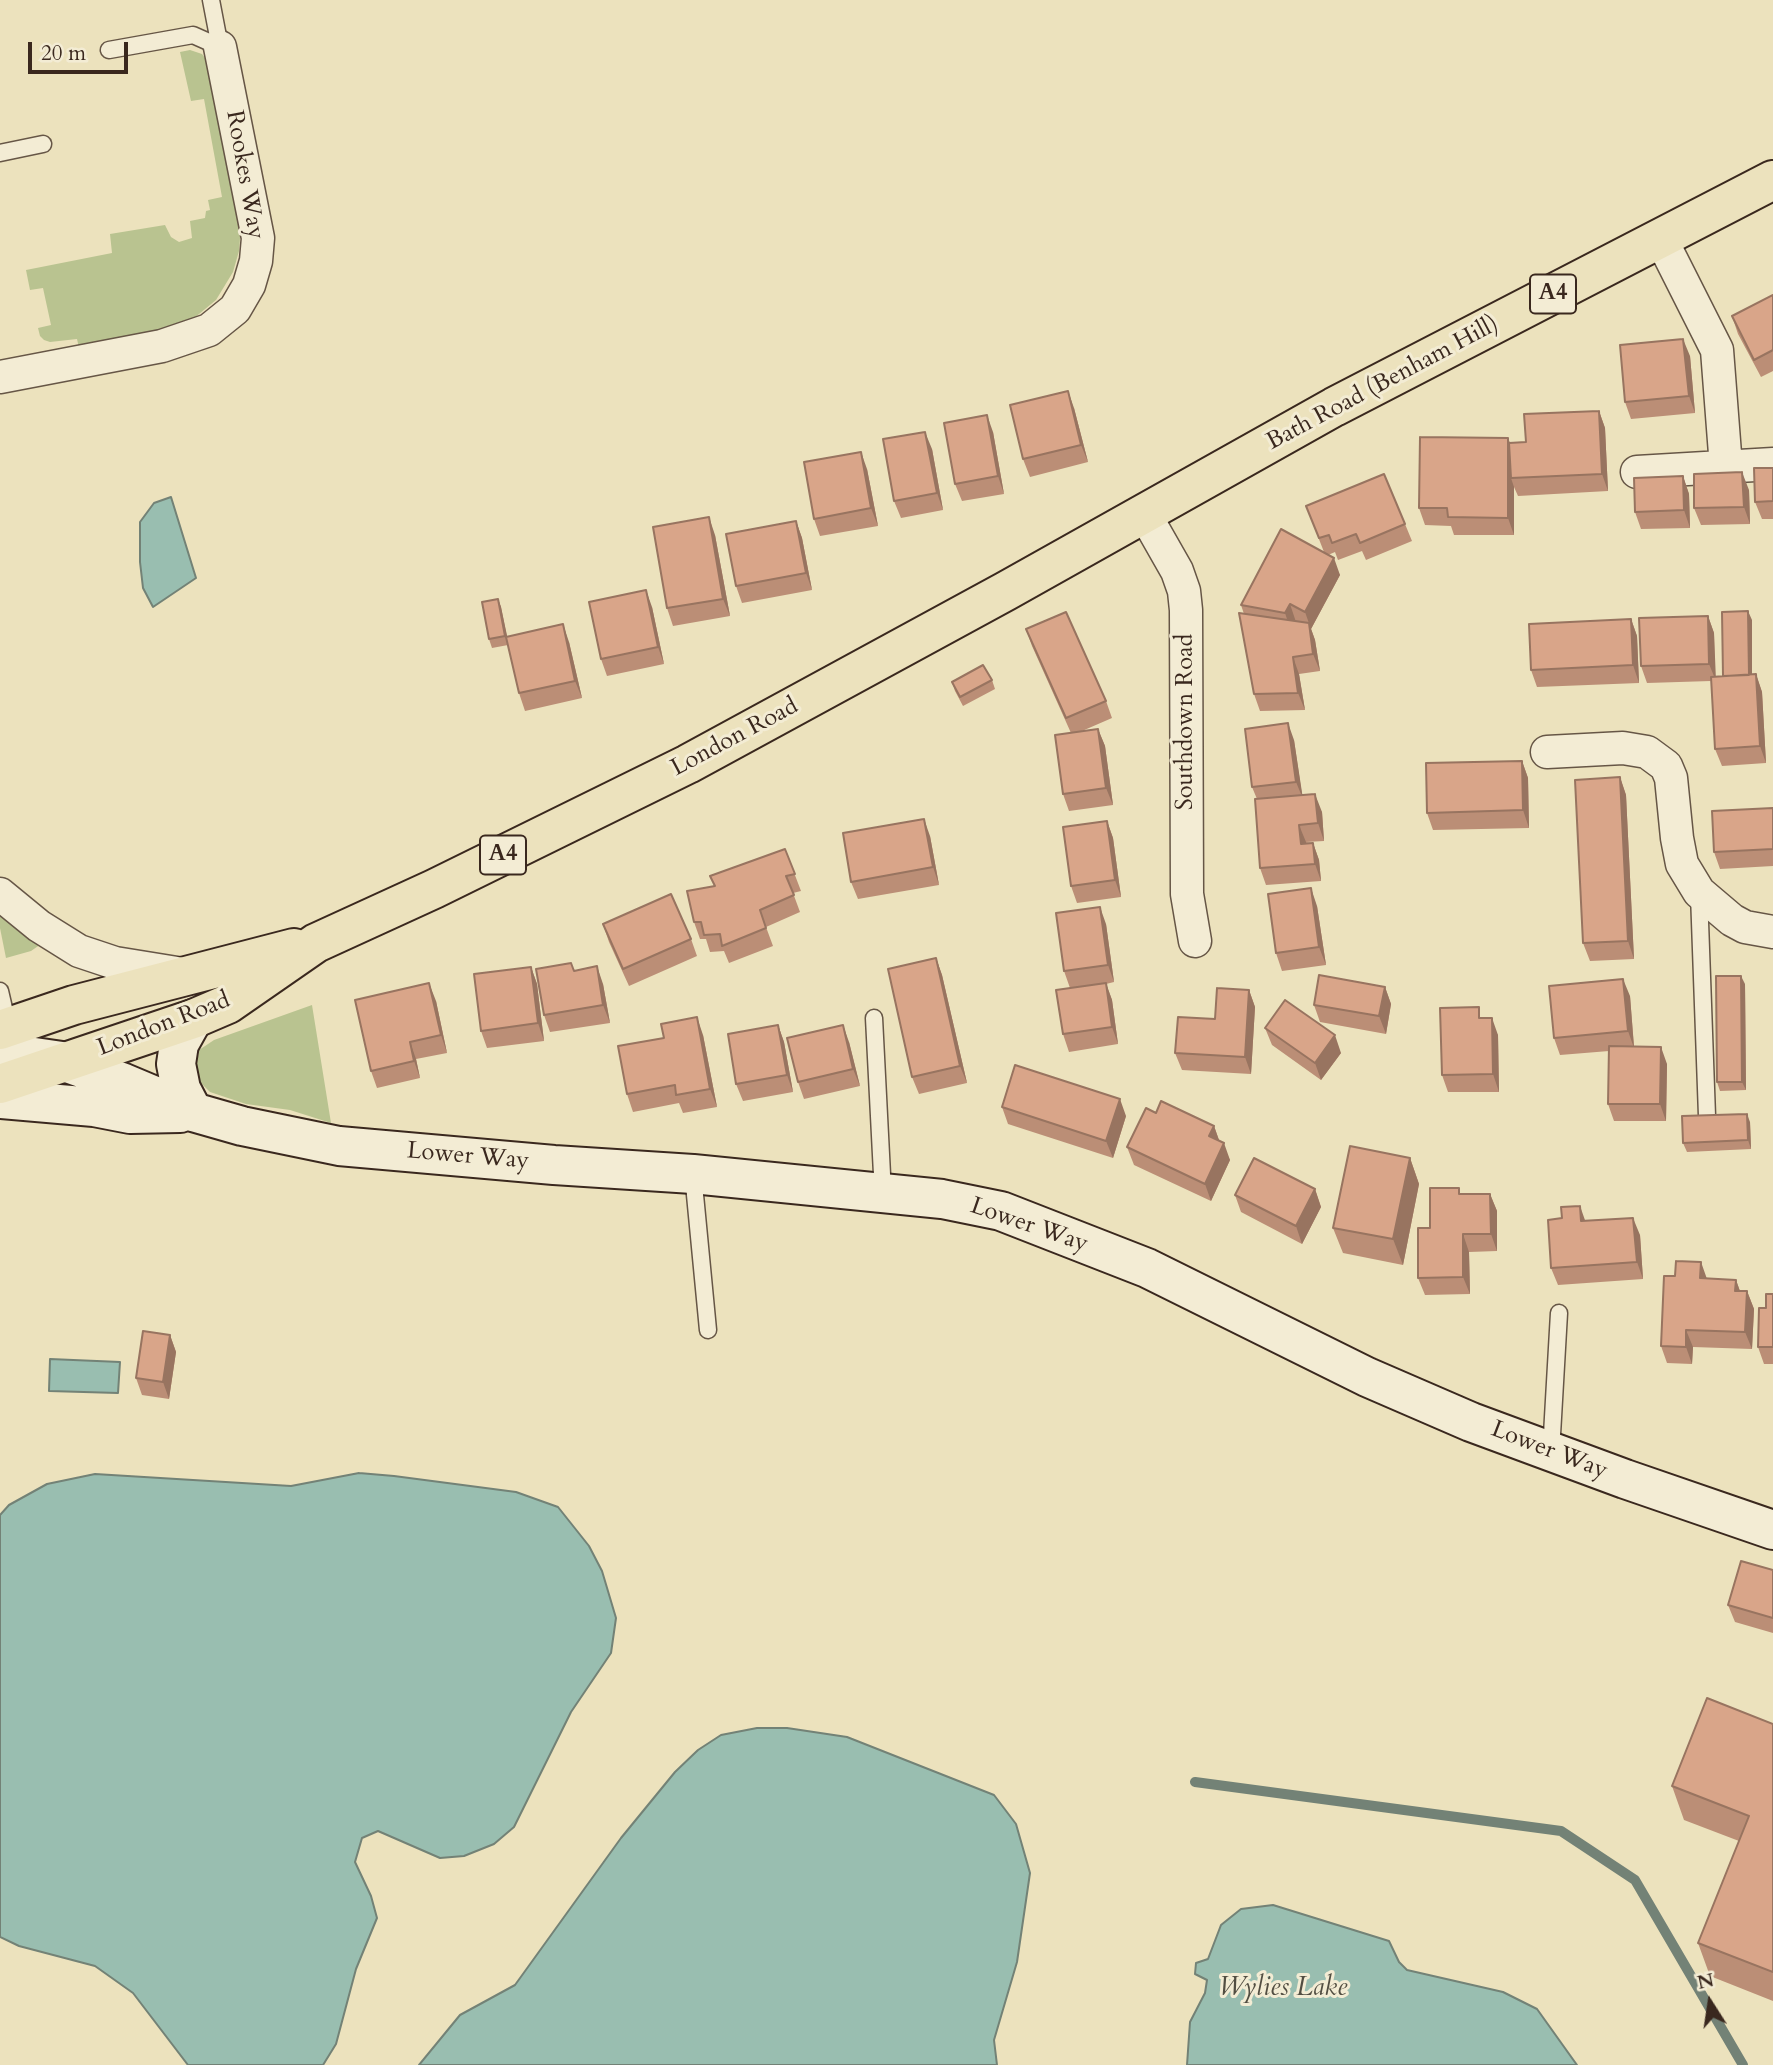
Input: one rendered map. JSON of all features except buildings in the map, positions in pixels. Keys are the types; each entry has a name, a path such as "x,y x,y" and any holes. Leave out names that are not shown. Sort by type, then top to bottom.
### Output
{"main road":[{"name":"Bath Road (Benham Hill)","path":"1144,513 1334,407 1773,180"},
{"name":"London Road","path":"4,1052 62,1061 193,1019 228,1004 316,943 434,889 688,764 1144,513"},
{"name":"London Road","path":"4,1052 74,1005 316,943"}],"street":[{"name":"Rookes Way","path":"1,372 162,346 209,330 234,309 249,285 256,261 258,238 220,47"},
{"path":"1661,239 1717,351 1726,467"},
{"path":"1637,472 1773,464"},
{"name":"Southdown Road","path":"1144,513 1177,571 1184,591 1187,894 1195,941"},
{"path":"1547,752 1623,748 1647,752 1666,766 1671,778 1676,838 1682,864 1699,892 1732,920 1745,927 1773,932"},
{"path":"0,894 39,926 79,951 115,963 188,974"},
{"path":"193,1019 179,1044 176,1064 181,1089 193,1112"},
{"name":"Lower Way","path":"4,1052 94,1107 130,1114 193,1112"},
{"name":"Lower Way","path":"62,1061 193,1112 242,1126 339,1146 693,1174 942,1199 1001,1211 1147,1268 1367,1377 1471,1422 1773,1530"}],"lane":[{"name":"Rookes Way","path":"211,0 220,47"},
{"path":"109,50 193,35 220,47"},
{"path":"0,153 43,144"},
{"path":"1699,892 1707,1115"},
{"path":"874,1018 883,1194"},
{"path":"693,1174 708,1330"},
{"path":"1551,1452 1559,1313"}],"green space":[{"path":"190,50 202,54 208,62 241,226 239,251 233,272 216,300 193,319 163,330 79,348 77,339 50,342 44,340 38,328 51,325 43,288 30,290 26,270 112,253 110,234 165,225 171,237 179,242 192,238 190,221 205,218 206,211 210,210 208,200 222,197 204,99 191,101 180,52"},
{"path":"0,909 44,942 31,951 6,958 0,928"},
{"path":"312,1005 331,1123 290,1110 246,1104 210,1092 200,1082 196,1071 199,1050 214,1040"}],"water":[{"path":"171,497 196,578 153,607 143,588 140,522 154,503"},
{"path":"50,1359 120,1362 118,1393 49,1391"},
{"path":"359,1473 516,1492 558,1507 589,1546 602,1571 616,1618 611,1653 571,1712 514,1827 494,1844 464,1856 440,1858 378,1831 362,1838 355,1862 371,1896 377,1918 356,1969 336,2044 323,2065 188,2065 133,1993 95,1966 19,1946 0,1937 0,1515 9,1505 47,1484 95,1474 291,1486"},
{"path":"757,1728 787,1728 847,1737 994,1795 1016,1824 1030,1873 1017,1962 994,2040 997,2065 419,2065 460,2015 515,1985 621,1838 675,1772 698,1750 721,1735"},
{"name":"Wylies Lake","path":"1273,1905 1389,1941 1399,1962 1407,1970 1503,1992 1537,2009 1577,2065 1187,2065 1190,2022 1205,1993 1207,1980 1195,1974 1196,1963 1208,1959 1221,1925 1241,1909"}],"waterway":[{"path":"1195,1782 1561,1831 1635,1880 1743,2065"}]}
